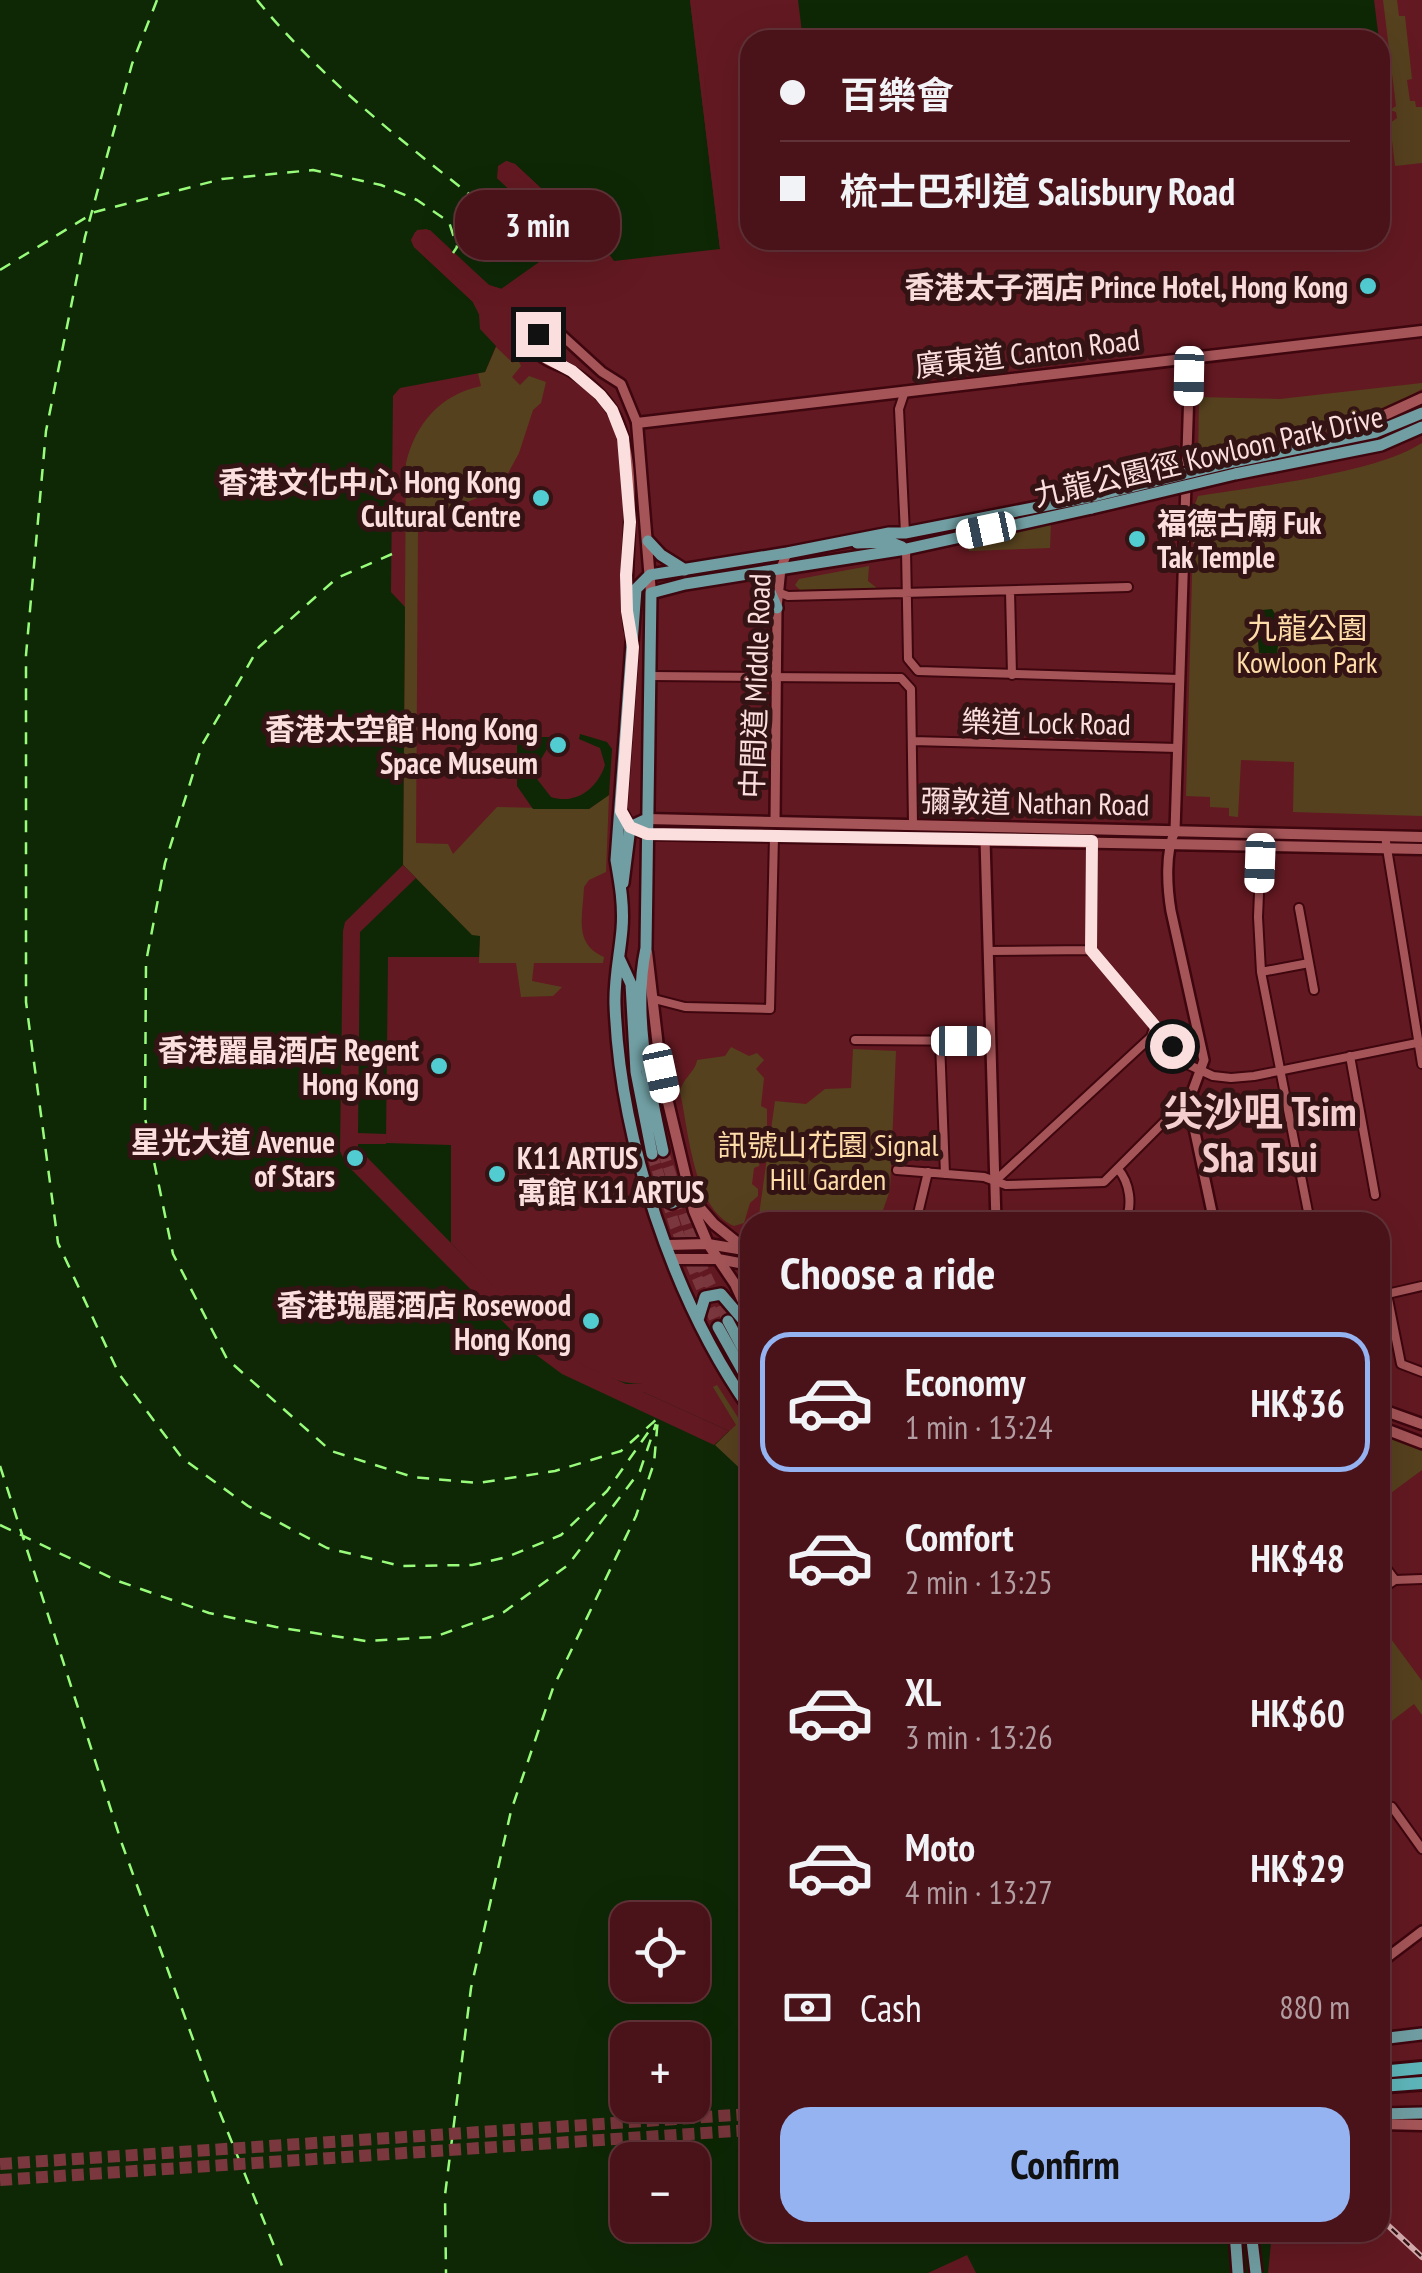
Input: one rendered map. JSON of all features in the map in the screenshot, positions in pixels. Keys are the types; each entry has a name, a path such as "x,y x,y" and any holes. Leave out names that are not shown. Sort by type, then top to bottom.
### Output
{"highway":[{"path":"1390,2071 1422,2068"},
{"path":"1390,2085 1422,2083"}],"main road":[{"name":"廣東道 Canton Road","path":"638,423 1422,331"},
{"name":"九龍公園徑 Kowloon Park Drive","path":"1314,446 1422,398"},
{"name":"九龍公園徑 Kowloon Park Drive","path":"651,593 906,549 1376,432 1422,413"},
{"path":"619,958 631,984 636,1072 658,1153 640,984 646,948 651,593 638,423"},
{"name":"九龍公園徑 Kowloon Park Drive","path":"1234,468 1381,445 1422,427"},
{"name":"九龍公園徑 Kowloon Park Drive","path":"650,575 1093,502"},
{"path":"648,540 661,555 685,570"},
{"path":"847,542 889,542 906,549"},
{"path":"757,574 768,584 777,608"},
{"path":"622,889 616,860 636,589 650,575"},
{"path":"621,811 630,827 615,989 621,1066 633,1137 648,1191 698,1320 740,1392"},
{"path":"630,827 647,819"},
{"name":"彌敦道 Nathan Road","path":"647,819 914,824 1386,842 1422,849"},
{"name":"彌敦道 Nathan Road","path":"630,827 647,834 1092,841 1173,836 1261,845 1386,842 1422,837"},
{"path":"646,948 661,1073 689,1191 708,1244 740,1295"},
{"path":"648,1191 672,1204 689,1191"},
{"path":"689,1191 714,1224 740,1244"},
{"path":"668,1245 708,1244 740,1249"},
{"path":"674,1259 740,1263"},
{"path":"698,1320 706,1297 721,1294 740,1316"},
{"path":"740,1348 723,1324 740,1362"},
{"path":"1390,1413 1422,1424"},
{"path":"1390,1431 1422,1443"},
{"path":"1390,2037 1422,2034"},
{"path":"1390,2114 1422,2112"},
{"path":"1390,2124 1422,2125"},
{"path":"1236,2242 1238,2273"},
{"path":"1252,2242 1256,2273"}],"street":[{"path":"633,647 627,611 630,522 621,430 600,395 572,371 540,354 538,334 546,328 556,330 621,384 638,423"},
{"path":"1190,358 1169,904 1204,1060 1190,1109 1212,1212"},
{"path":"905,391 899,409 905,533"},
{"path":"906,549 908,659 915,670 1180,678"},
{"name":"中間道 Middle Road","path":"775,822 777,608 781,568 787,554"},
{"path":"780,593 906,595 1128,587"},
{"path":"1010,591 1012,675"},
{"path":"651,676 894,676 906,682 910,689 914,824"},
{"name":"樂道 Lock Road","path":"912,741 1178,748"},
{"name":"中間道 Middle Road","path":"654,999 685,1006 770,1009 774,836"},
{"path":"985,839 996,1212"},
{"path":"1092,841 1091,950 1190,1067 1231,1078 1420,1043"},
{"path":"1386,842 1422,1064"},
{"path":"1261,845 1261,972 1308,1212"},
{"path":"1299,908 1314,990"},
{"path":"988,951 1091,950"},
{"path":"1261,972 1310,963"},
{"path":"996,1181 1151,1038 1154,1026"},
{"path":"855,1040 990,1041"},
{"path":"940,1042 945,1174"},
{"path":"1350,1056 1374,1195"},
{"path":"897,1170 984,1177 1006,1184 1104,1182 1175,1111 1190,1109"},
{"path":"1118,1168 1128,1184 1129,1212"},
{"path":"918,1212 928,1172"},
{"path":"1390,1293 1422,1286"},
{"path":"1390,1309 1401,1364 1422,1372"},
{"path":"1390,1573 1395,1580"},
{"path":"1390,1583 1422,1579"},
{"path":"1392,1807 1422,1848"},
{"path":"1390,1955 1422,1931"}],"green space":[{"path":"1383,0 1397,0 1399,16 1405,16 1412,79 1407,80 1410,101 1422,107 1422,163 1395,166 1390,123 1397,118 1396,112 1390,110 1396,106 1390,30 1387,30"},
{"path":"496,347 513,363 517,357 521,366 512,377 520,385 529,376 546,382 541,403 533,410 507,475 482,496 427,518 418,527 416,843 448,844 453,854 497,807 589,809 609,795 606,872 584,887 582,918 584,937 604,957 603,963 534,963 532,981 562,987 553,996 521,997 516,963 479,963 480,936 472,936 403,865 406,463 416,435 432,413 453,396 481,386 478,373 485,372"},
{"path":"1422,383 1422,389 1395,404 1341,426 1198,464 1199,397 1280,399"},
{"name":"九龍公園 Kowloon Park","path":"1422,443 1422,816 1293,812 1294,762 1241,760 1238,817 1229,816 1229,808 1210,807 1210,797 1186,796 1194,507 1198,496 1345,471 1401,454"},
{"path":"1051,523 1050,548 969,551 967,542"},
{"path":"869,566 868,581 878,589 800,590 795,585 799,579"},
{"path":"731,1047 749,1056 757,1053 764,1060 756,1069 764,1078 761,1106 767,1109 767,1133 752,1184 758,1189 758,1196 747,1212 740,1212 740,1224 734,1226 720,1217 701,1186 680,1092 697,1060 725,1056"},
{"name":"訊號山花園 Signal Hill Garden","path":"853,1049 896,1051 890,1190 882,1212 759,1212 775,1101 806,1104 825,1089 851,1088"},
{"path":"717,1385 740,1421 740,1469 714,1445 736,1425 713,1387"},
{"path":"1390,1439 1422,1451 1422,1470 1390,1494"},
{"path":"1390,1638 1422,1681 1422,1715 1414,1704 1390,1722"}],"shaded area":[{"path":"0,0 690,0 720,249 614,261 590,227 572,217 515,164 506,161 497,178 557,235 562,246 502,289 489,285 430,230 415,232 411,240 473,302 480,329 496,346 485,372 400,388 393,396 391,592 405,607 403,865 472,935 480,936 479,957 388,957 386,1143 451,1145 451,1243 538,1332 589,1369 616,1380 643,1384 643,1392 729,1431 715,1445 740,1469 740,2242 1271,2242 1268,2273 976,2273 967,2255 928,2273 0,2273"},
{"path":"798,0 1374,0 1378,30 802,30"},
{"path":"1272,609 1280,621 1310,610 1309,626 1298,632 1297,639 1287,639 1287,646 1278,646 1277,654 1259,653 1256,617 1262,610"},
{"path":"580,734 607,742 612,749 609,795 589,809 533,809 517,786 517,745 525,737 550,737 537,779 551,797 569,799 591,788 605,765 600,748 579,739"}],"pier":[{"path":"690,0 695,0 725,248 720,249"},
{"path":"506,161 515,164 592,231 588,234 569,221 512,168 504,167 501,176 561,231 567,246 499,293 486,289 427,234 418,236 418,244 477,299 483,311 479,314 473,302 411,240 417,230 427,229 489,285 501,289 562,246 557,235 497,178 498,166"},
{"name":"星光大道 Avenue of Stars","path":"403,865 416,878 360,932 358,1133 386,1134 386,1144 358,1144 358,1148 544,1338 585,1366 626,1384 643,1384 643,1392 729,1431 714,1445 562,1374 535,1354 346,1164 340,1151 343,931 345,922"}],"ferry route":[{"path":"157,0 132,64 85,237 46,431 26,655 26,1002 58,1243 119,1374 182,1458 248,1506 327,1548 401,1566 472,1565 507,1557 561,1535 607,1491 654,1424"},
{"path":"257,0 337,85 488,209 508,213 520,202"},
{"path":"0,270 95,212 222,179 313,170 381,185 417,200 449,222 457,247 453,253"},
{"path":"392,554 337,578 259,647 202,745 165,863 146,962 145,1118 173,1254 227,1359 331,1451 413,1477 478,1483 555,1471 621,1451 658,1418 654,1463 636,1516 553,1688 511,1811 471,1988 445,2195 446,2273"},
{"path":"0,1525 118,1581 209,1613 366,1641 434,1637 504,1612 568,1565 640,1471 656,1424"},
{"path":"0,1466 122,1844 218,2108 285,2273"}],"tunnel":[{"path":"663,1151 700,1263 728,1321"},
{"path":"652,1154 675,1226 718,1327"},
{"path":"0,2164 740,2115"},
{"path":"0,2180 740,2131"}],"railway":[{"path":"1390,2227 1422,2257"}],"place":[{"name":"香港太子酒店 Prince Hotel, Hong Kong","path":"1368,286"},
{"name":"香港文化中心 Hong Kong Cultural Centre","path":"541,498"},
{"name":"福德古廟 Fuk Tak Temple","path":"1137,539"},
{"name":"香港太空館 Hong Kong Space Museum","path":"558,745"},
{"name":"香港麗晶酒店 Regent Hong Kong","path":"439,1066"},
{"name":"星光大道 Avenue of Stars","path":"355,1158"},
{"name":"K11 ARTUS 寓館 K11 ARTUS","path":"497,1174"},
{"name":"香港瑰麗酒店 Rosewood Hong Kong","path":"591,1321"}],"district":[{"name":"尖沙咀 Tsim Sha Tsui","path":"1260,1134"}],"route":[{"path":"538,334 540,354 572,371 600,395 612,410 623,438 630,522 627,611 633,647 621,811 630,827 647,834 1092,841 1091,950 1172,1046"}]}
